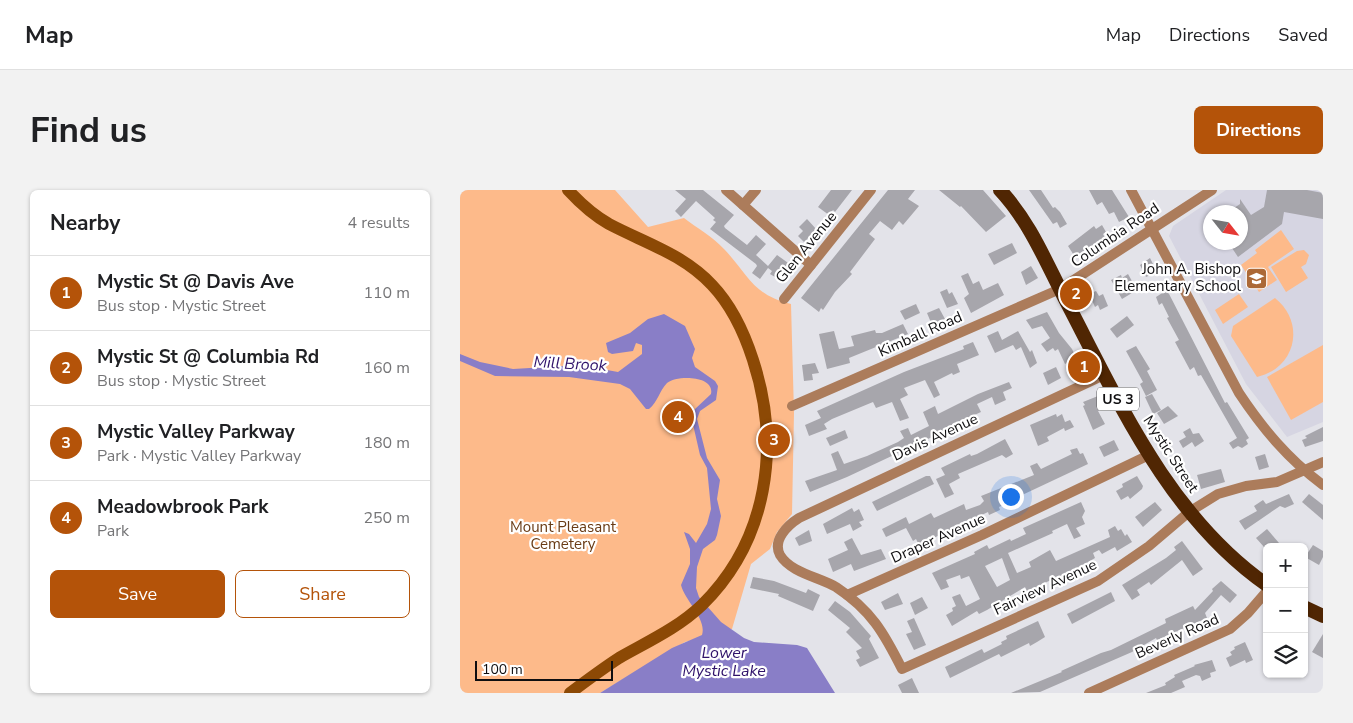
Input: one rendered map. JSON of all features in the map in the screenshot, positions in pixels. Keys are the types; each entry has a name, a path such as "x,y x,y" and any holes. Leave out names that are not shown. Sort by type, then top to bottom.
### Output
{"highway":[{"name":"Mystic Street","path":"1000,190 1025,223 1104,374 1149,455 1189,512 1224,550 1263,582"},
{"path":"1308,608 1323,616"}],"main road":[{"path":"568,190 582,205 607,223 668,251 703,276 728,305 750,349 759,379 767,419 768,457 765,484 758,512 748,539 729,573 708,599 691,614 602,669 570,693"}],"street":[{"path":"726,190 811,265"},
{"path":"743,205 756,190"},
{"name":"Glen Avenue","path":"784,299 871,190"},
{"path":"1131,190 1239,393 1258,421 1284,453 1323,485"},
{"name":"Columbia Road","path":"1060,289 1212,190"},
{"name":"Kimball Road","path":"792,406 1060,289"},
{"name":"Davis Avenue","path":"847,595 826,581 796,569 786,561 778,551 782,533 799,518 1104,374"},
{"name":"Draper Avenue","path":"847,595 982,536 1149,455"},
{"name":"Fairview Avenue","path":"847,595 879,625 902,669 1098,581 1149,546 1189,512 1218,494 1246,486 1277,482 1323,462"},
{"name":"Beverly Road","path":"1089,693 1230,629 1263,595"}],"shaded area":[{"name":"John A. Bishop Elementary School","path":"1226,190 1323,190 1323,422 1287,437 1246,384 1169,236 1173,226 1203,206 1203,250 1248,250 1248,205 1204,205"}],"green space":[{"name":"Mount Pleasant Cemetery","path":"460,190 615,190 648,227 684,218 720,245 759,289 767,295 791,304 794,413 792,514 777,532 770,549 751,564 732,629 685,642 600,693 460,693"},
{"path":"1281,230 1294,249 1268,267 1277,280 1259,292 1241,265 1257,253 1255,250"},
{"path":"1304,250 1309,255 1306,264 1301,267 1308,278 1286,292 1271,267 1297,251"},
{"path":"1239,294 1248,307 1223,324 1215,310"},
{"path":"1275,298 1285,308 1291,320 1292,344 1288,355 1281,364 1270,372 1257,377 1231,336 1233,326"},
{"path":"1323,345 1323,402 1291,420 1267,377"}],"water":[{"name":"Lower Mystic Lake","path":"664,314 685,326 695,349 692,358 695,367 715,381 718,386 716,400 700,411 697,419 707,458 720,480 717,499 721,516 715,540 703,549 697,567 696,588 699,597 721,622 744,638 754,642 797,645 807,648 835,693 600,693 672,648 702,635 703,629 699,616 681,585 690,564 690,549 684,532 689,534 696,543 707,524 711,509 707,468 700,455 692,420 694,410 711,394 711,388 707,383 694,378 672,380 664,386 652,406 646,409 630,389 620,384 569,377 495,376 460,361 460,354 480,362 513,369 564,366 596,368 618,372 642,354 642,345 636,343 633,351 612,354 608,352 606,343 630,333 648,319"}],"building":[{"path":"675,190 703,190 734,215 724,226 725,228 747,245 756,235 766,244 756,255 768,266 777,255 791,265 783,275 779,272 775,277 770,274 772,271 768,268 760,279 752,273 757,266 756,264 710,229 716,222 713,220 715,218 696,201 681,217 675,211 686,199"},
{"path":"831,190 852,190 835,212 833,210 829,215 818,207"},
{"path":"888,190 915,190 908,199 919,206 903,225 899,221 892,230 880,221 869,234 875,239 850,272 852,274 835,292 823,310 821,308 819,312 801,298"},
{"path":"939,190 983,190 1006,216 986,232 961,206"},
{"path":"1029,190 1041,190 1053,208 1055,207 1060,212 1067,224 1060,228 1057,222 1053,224"},
{"path":"1089,190 1112,190 1129,217 1119,222 1114,212 1109,214 1102,202 1097,205"},
{"path":"1267,190 1307,190 1323,193 1323,219 1284,212 1282,224 1248,250 1248,211 1251,215 1264,207"},
{"path":"807,219 817,230 804,242 798,236 803,231 799,227"},
{"path":"1102,225 1106,232 1103,234 1105,238 1075,257 1068,246 1094,226 1096,229"},
{"path":"1012,243 1017,253 994,265 988,254"},
{"path":"1233,250 1247,250 1238,257"},
{"path":"1150,258 1155,268 1151,270 1153,274 1146,277 1140,265"},
{"path":"1031,266 1038,278 1026,285 1021,272"},
{"path":"968,273 973,284 979,281 983,290 998,283 1004,295 971,313 964,298 969,294 961,276"},
{"path":"1128,274 1137,290 1122,299 1111,280 1121,275 1122,278"},
{"path":"947,289 949,294 952,292 958,304 947,308 940,292"},
{"path":"1167,290 1225,403 1227,402 1249,438 1246,440 1248,444 1242,448 1238,446 1233,449 1229,443 1237,438 1201,375 1198,376 1194,367 1190,370 1175,342 1179,340 1167,318 1169,317 1162,303 1159,305 1156,297"},
{"path":"1096,291 1099,296 1103,294 1108,306 1100,310 1098,305 1095,307 1089,294"},
{"path":"916,304 920,313 905,320 900,311"},
{"path":"939,308 945,319 932,325 927,313"},
{"path":"1047,312 1078,361 1070,365 1069,362 1065,364 1058,349 1055,351 1053,348 1047,352 1041,344 1050,338 1042,326 1032,329 1026,320"},
{"path":"1127,316 1134,325 1117,338 1110,329"},
{"path":"903,324 908,334 849,358 850,363 827,369 819,334 834,331 839,349 854,346 851,336 875,330 876,333 882,333"},
{"path":"998,331 1002,340 1018,331 1030,352 1032,350 1037,363 1030,368 1021,347 1016,350 1013,345 995,353 987,336"},
{"path":"973,342 979,355 957,364 960,372 953,375 952,373 934,382 940,395 934,398 925,380 904,388 908,395 900,399 909,418 900,421 892,402 876,408 873,402 832,419 824,424 827,429 809,436 805,425 821,418 817,411 904,372 964,349 963,346"},
{"path":"1136,346 1150,369 1147,371 1157,390 1146,396 1140,384 1143,382 1126,351"},
{"path":"815,363 819,373 812,374 813,380 804,381 802,365"},
{"path":"1056,367 1061,378 1048,385 1043,373"},
{"path":"1009,382 1012,388 1003,392 1006,400 995,405 992,397 977,404 981,412 961,421 962,423 847,477 810,492 805,481 837,470 831,454 838,451 844,464 867,456 904,438 900,431 908,428 911,435 929,426 923,412 935,406 938,414 978,394"},
{"path":"1152,394 1161,410 1153,414 1145,397"},
{"path":"1098,396 1103,408 1098,411 1105,424 1093,430 1083,402"},
{"path":"1168,406 1178,416 1164,424 1157,413"},
{"path":"1056,414 1057,417 1062,414 1065,422 1070,420 1074,427 1065,431 1064,428 1047,437 1049,441 1038,446 1030,425"},
{"path":"1323,427 1323,441 1305,447 1302,440 1307,438 1305,436"},
{"path":"1190,428 1193,434 1199,433 1204,441 1195,447 1192,442 1183,448 1179,441 1186,437 1183,432"},
{"path":"845,430 848,438 830,446 826,438"},
{"path":"1005,439 1013,454 1006,458 1002,455 958,474 960,478 949,484 954,494 945,498 936,479 945,475 941,468 970,454 971,456 977,454"},
{"path":"1114,440 1119,450 1104,457 1099,447"},
{"path":"1077,448 1080,454 1083,453 1088,464 1020,496 1021,498 999,507 1000,510 989,515 988,512 919,545 916,539 913,541 906,528 886,537 882,529 906,517 909,524 931,513 934,518 964,504 966,510 980,505 984,501 981,496 1034,475 1030,466 1037,463 1041,469 1072,454 1070,450"},
{"path":"1265,454 1269,467 1259,470 1255,457"},
{"path":"1221,469 1225,482 1201,489 1197,475"},
{"path":"926,476 930,476 934,484 877,511 872,502"},
{"path":"1137,476 1143,486 1142,489 1130,499 1128,496 1121,500 1116,491 1123,487 1122,484"},
{"path":"1289,494 1294,504 1285,508 1280,506 1245,530 1239,521 1257,511 1254,506 1263,500 1266,504"},
{"path":"1309,494 1323,505 1323,520 1302,502"},
{"path":"1081,502 1085,511 1082,517 1085,524 1076,528 1081,536 1074,539 1067,524 1052,531 1053,533 1008,553 1017,573 1031,567 1029,562 1050,550 1056,561 1110,537 1108,530 1115,526 1118,531 1121,529 1125,536 1127,534 1132,542 1117,551 1115,547 1102,554 1099,550 1093,553 1095,558 1083,565 1084,568 1074,572 1073,570 1038,586 1039,589 1028,594 1025,587 987,610 979,614 977,611 952,626 946,615 953,611 952,608 956,606 952,597 960,594 966,606 980,599 969,576 961,579 960,575 946,580 949,587 941,590 932,573 975,554 974,552 987,545 989,549 1026,534 1023,528","holes":["1002,558 1010,580 997,587 985,566"]},
{"path":"1155,502 1162,510 1143,527 1135,517"},
{"path":"852,508 854,512 859,509 864,520 859,522 862,526 853,531 850,524 827,534 823,524"},
{"path":"1267,529 1279,543 1263,543 1263,546 1256,538"},
{"path":"809,530 812,541 799,546 795,538"},
{"path":"852,538 861,555 881,549 886,559 854,571 851,564 833,572 828,559 848,550 844,542"},
{"path":"1182,541 1203,569 1193,576 1182,560 1151,585 1149,582 1137,590 1140,595 1132,600 1122,585 1166,558 1176,550 1174,547"},
{"path":"1313,545 1323,551 1323,557 1319,565 1308,559 1308,552"},
{"path":"753,577 774,581 806,593 808,589 820,595 813,611 778,596 779,594 750,588"},
{"path":"1221,581 1237,595 1230,603 1221,595 1205,613 1207,618 1157,640 1156,638 1132,652 1040,692 1011,693 1111,650 1166,623 1165,619 1193,606 1195,610"},
{"path":"1111,592 1115,601 1072,624 1067,614"},
{"path":"898,593 903,604 885,610 881,602"},
{"path":"922,597 928,608 915,615 910,603"},
{"path":"835,601 850,612 871,636 869,639 879,658 860,667 856,660 860,658 856,651 862,648 846,632 850,628 828,610"},
{"path":"914,618 926,645 914,650 906,634 912,632 907,621"},
{"path":"1038,621 1045,637 1030,646 1029,643 1001,657 999,654 950,678 945,667 982,649 984,653 1002,644 1001,642 1007,639 1006,636"},
{"path":"1323,634 1323,658 1312,652"},
{"path":"1245,642 1253,660 1246,663 1245,660 1230,667 1226,658 1232,655 1230,652 1235,649 1234,647"},
{"path":"1212,660 1216,671 1210,673 1211,677 1202,681 1200,676 1196,675 1182,681 1185,687 1171,693 1146,693 1166,685 1165,683 1175,677 1174,675 1194,665"},
{"path":"912,678 919,693 902,693 898,685"}],"place":[{"name":"John A. Bishop Elementary School","path":"1257,278"},
{"name":"Mystic St @ Columbia Rd","path":"1076,294"},
{"name":"Mystic St @ Davis Ave","path":"1084,367"},
{"name":"Meadowbrook Park","path":"678,417"},
{"name":"Mystic Valley Parkway","path":"774,440"}],"water label":[{"name":"Mill Brook","path":"570,364"}]}
